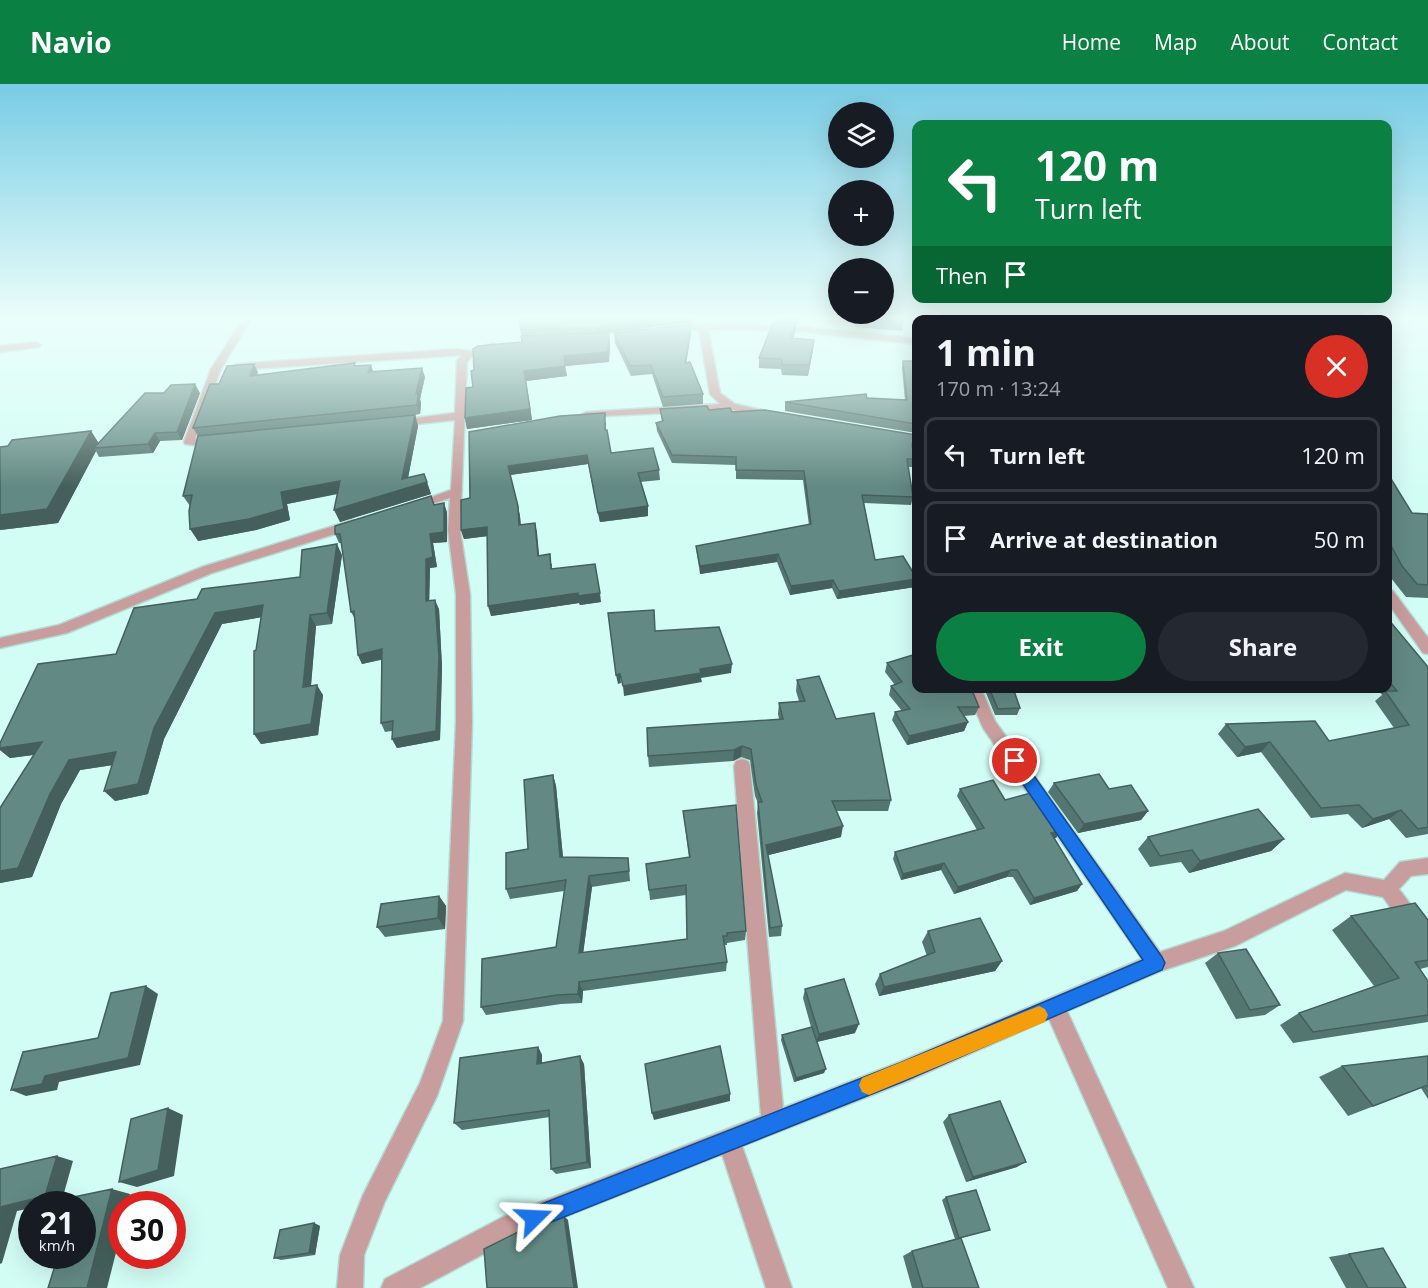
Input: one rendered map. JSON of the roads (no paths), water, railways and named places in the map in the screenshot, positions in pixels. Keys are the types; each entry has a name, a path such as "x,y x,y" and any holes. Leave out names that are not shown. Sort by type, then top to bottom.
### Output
{"street":[{"path":"214,375 189,442 226,440"},
{"path":"350,1288 352,1255 375,1195 429,1088 453,1021 464,722 463,594 454,530 456,492 465,436 460,417 461,375"},
{"path":"712,375 715,393 730,407"},
{"path":"574,417 730,407 773,416"},
{"path":"390,424 460,417"},
{"path":"399,510 456,492"},
{"path":"0,643 62,629 207,570 365,520"},
{"path":"1392,600 1428,649"},
{"path":"975,693 989,724 1156,963"},
{"path":"742,766 773,1124"},
{"path":"1388,889 1406,868 1428,866"},
{"path":"394,1288 512,1226 773,1124 1055,1008 1156,963 1228,939 1345,881 1388,889 1428,944"},
{"path":"1055,1008 1181,1288"},
{"path":"729,1141 779,1288"}]}
